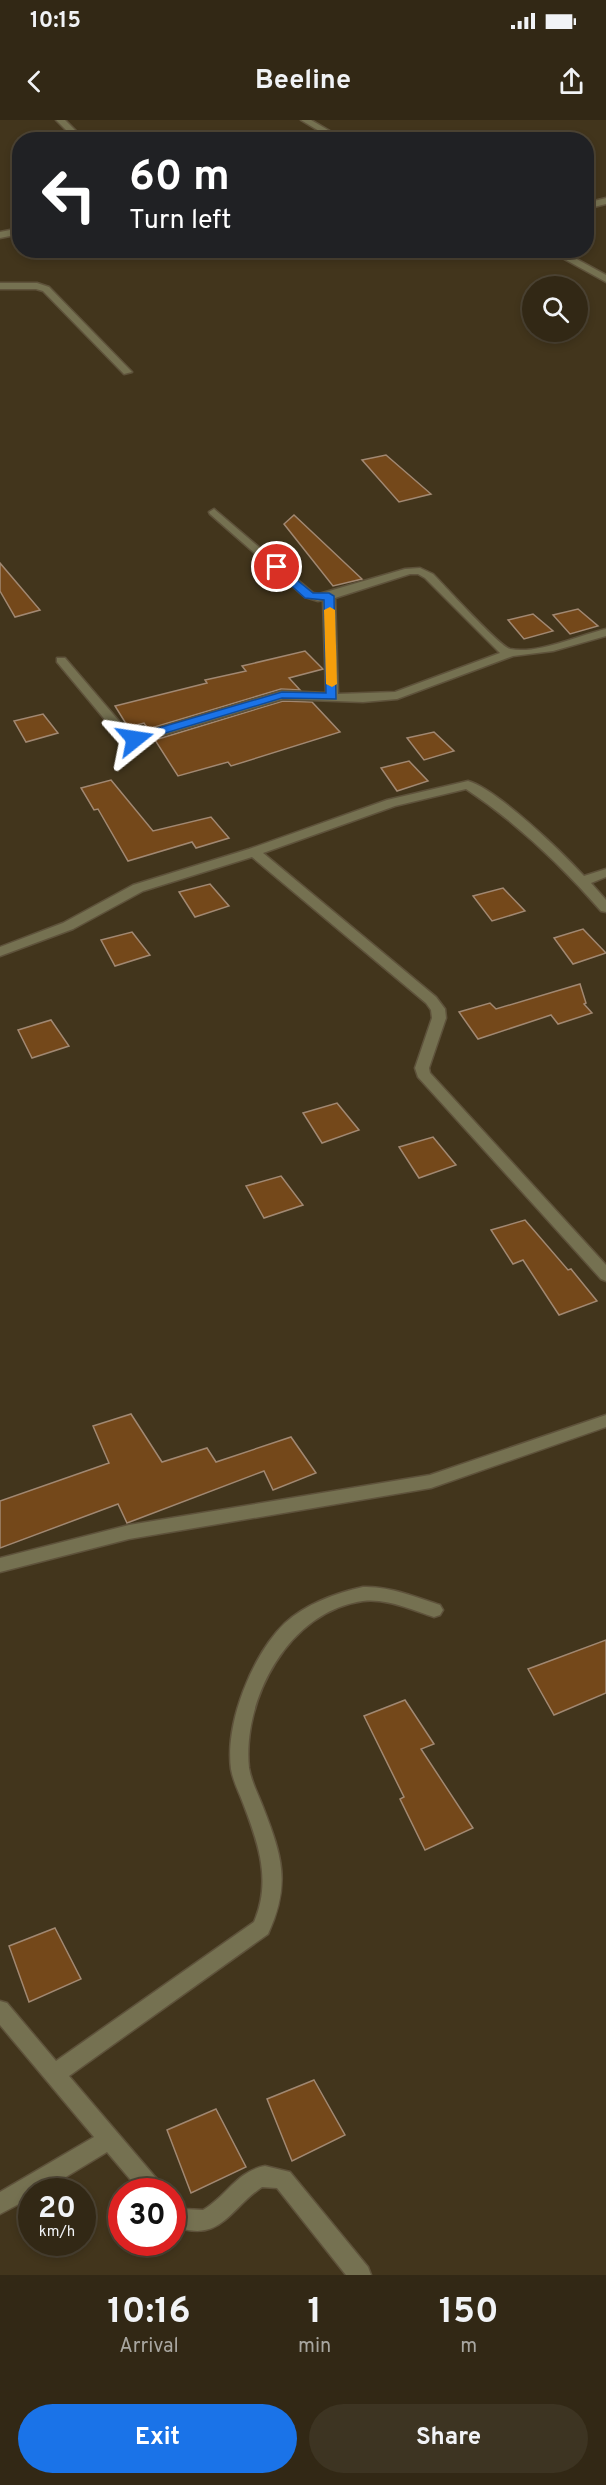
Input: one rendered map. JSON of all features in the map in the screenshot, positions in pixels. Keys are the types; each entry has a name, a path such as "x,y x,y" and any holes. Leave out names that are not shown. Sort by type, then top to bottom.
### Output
{"street":[{"path":"60,120 73,132"},
{"path":"305,120 327,132"},
{"path":"567,258 606,279"},
{"path":"0,286 37,286 46,289 127,372"},
{"path":"214,512 309,595 318,598 409,571 420,571 429,576 502,650 509,654"},
{"path":"329,596 332,696"},
{"path":"61,660 126,737 135,739 282,695 380,698 397,695 509,654 533,651 606,632"},
{"path":"0,952 68,926 138,888 254,852 391,803 468,785 496,802 584,881 606,908"},
{"path":"254,852 431,1000 438,1009 439,1018 422,1068 423,1074 606,1275"},
{"path":"584,881 606,873"},
{"path":"0,1565 129,1532 431,1481 606,1421"},
{"path":"55,2074 261,1928 268,1916 273,1868 271,1850 240,1770 240,1735 248,1704 276,1647 292,1628 312,1615 363,1594 377,1594 434,1610"},
{"path":"0,2010 143,2178"},
{"path":"0,2204 110,2139"},
{"path":"186,2220 193,2223 211,2219 255,2179 270,2175 283,2179 360,2275"}],"building":[{"path":"386,455 431,494 399,502 362,460"},
{"path":"294,515 362,579 333,586 284,524"},
{"path":"0,563 40,610 15,617 0,591"},
{"path":"578,609 598,626 570,634 553,615"},
{"path":"533,614 553,631 524,639 508,620"},
{"path":"305,651 323,669 289,678 300,690 281,689 148,729 144,723 128,727 115,706 207,683 205,680 246,671 242,666"},
{"path":"283,701 312,702 340,732 231,766 228,762 178,776 155,740"},
{"path":"43,714 58,733 26,742 14,721"},
{"path":"434,732 454,751 424,760 407,738"},
{"path":"409,761 428,781 397,791 381,768"},
{"path":"111,780 153,831 211,817 229,838 196,848 192,842 128,861 98,809 94,810 81,788"},
{"path":"210,884 229,906 195,917 179,892"},
{"path":"503,888 525,911 492,921 473,896"},
{"path":"583,929 606,953 573,964 554,938"},
{"path":"132,932 150,955 115,966 101,940"},
{"path":"580,984 586,1003 584,1004 592,1013 558,1024 551,1015 478,1039 459,1012 490,1003 496,1009"},
{"path":"51,1020 69,1046 32,1058 18,1030"},
{"path":"337,1103 359,1130 322,1143 303,1113"},
{"path":"433,1137 456,1165 419,1178 399,1147"},
{"path":"281,1176 303,1205 264,1218 246,1186"},
{"path":"525,1220 568,1270 571,1269 597,1301 559,1315 523,1260 513,1264 491,1230"},
{"path":"131,1414 162,1462 207,1448 216,1462 291,1437 316,1473 273,1490 264,1471 127,1523 118,1504 0,1548 0,1501 109,1463 93,1426"},
{"path":"606,1640 606,1693 554,1715 528,1669"},
{"path":"405,1700 434,1744 421,1749 473,1828 425,1850 400,1799 404,1797 364,1716"},
{"path":"55,1928 81,1979 29,2002 9,1946"},
{"path":"314,2080 345,2135 292,2161 267,2099"},
{"path":"216,2109 246,2167 191,2193 167,2130"}],"slow traffic":[{"path":"330,610 332,684"}],"route":[{"path":"135,739 282,695 332,696 329,596 318,598 309,595 277,567"}]}
